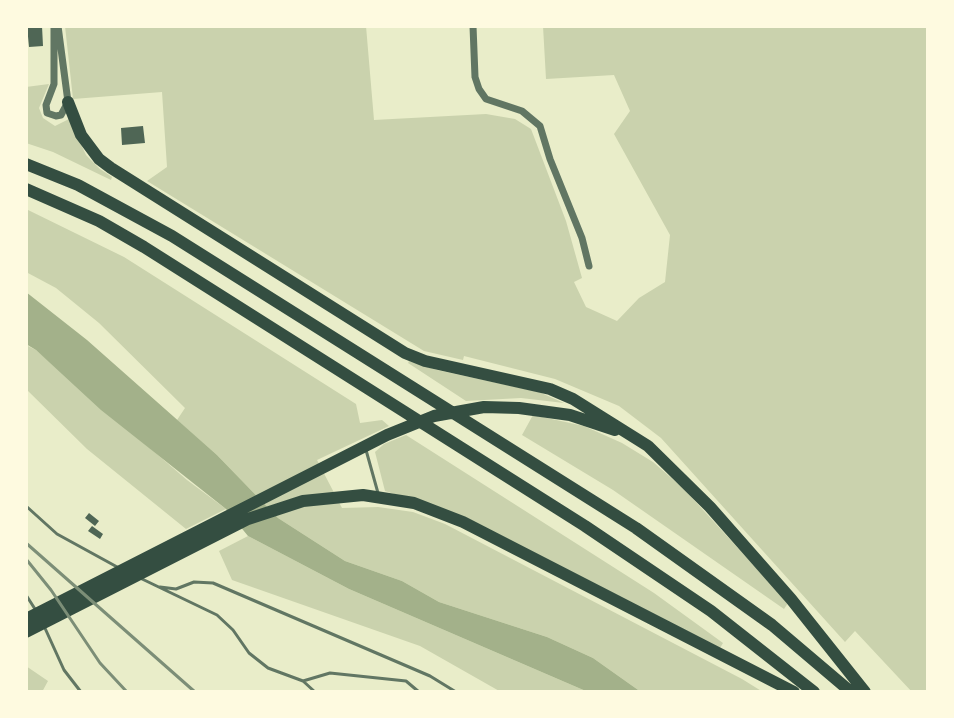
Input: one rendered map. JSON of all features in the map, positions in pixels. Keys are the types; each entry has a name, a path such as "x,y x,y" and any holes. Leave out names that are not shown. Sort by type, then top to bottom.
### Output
{"highway":[{"path":"68,102 89,148 111,168 405,353 425,361 550,389 573,399 637,438 710,507 791,599 865,692"},
{"path":"26,164 119,206 636,528 772,625 851,692"},
{"path":"26,189 99,221 144,247 490,466 662,576 814,692"},
{"path":"26,619 365,446 434,416 484,407 542,410 570,415 637,438"},
{"path":"26,632 248,519 279,507 337,496 379,497 424,506 463,522 794,692"},
{"path":"26,612 44,610"}],"street":[{"path":"56,26 68,102 61,115 47,113 46,105 54,84 56,26"},
{"path":"473,26 475,77 479,89 486,99 522,111 540,126 582,238 589,266"}],"lane":[{"path":"365,446 379,497"},
{"path":"26,506 77,547 217,615 233,630 249,653 268,668 303,681 315,692"},
{"path":"156,586 176,589 194,582 213,583 430,676 456,692"},
{"path":"26,595 64,670 81,692"},
{"path":"303,681 330,673 406,681 419,692"}],"shaded area":[{"path":"65,26 366,26 374,120 486,114 515,119 531,129 566,221 582,278 574,282 586,307 617,321 639,298 665,282 670,235 614,134 630,111 614,75 546,79 543,26 928,26 928,692 912,692 855,631 845,642 661,438 619,406 555,379 464,356 463,360 424,351 147,181 167,167 162,92 73,99"},
{"path":"49,84 39,108 43,118 55,126 69,119 86,155 112,177 111,180 53,152 26,143 26,87"},
{"path":"26,209 124,257 356,404 360,423 382,420 389,426 317,460 342,508 378,507 413,512 445,524 763,692 641,692 593,658 547,637 439,602 402,581 345,561 278,518 217,455 177,420 185,408 99,323 56,288 26,272"},
{"path":"26,292 87,340 217,455 278,518 345,561 402,581 439,602 547,637 593,658 641,692 588,692 349,589 248,536 226,509 101,410 26,344"},
{"path":"26,345 36,350 187,480 226,509 186,529 87,449 26,389"},
{"path":"409,361 539,392 564,403 521,398 466,401"},
{"path":"533,415 584,426 622,443 653,462 684,489 788,603 784,609 613,490 522,435"},
{"path":"406,435 654,593 723,643 720,648 465,517 385,491 375,452 384,444"},
{"path":"248,536 349,589 588,692 501,692 420,646 232,580 219,551"},
{"path":"26,666 48,681 42,692 26,692"}],"building":[{"path":"27,26 42,26 43,46 29,47"},
{"path":"143,126 145,143 122,145 121,128"},
{"path":"89,513 99,521 95,526 85,518"},
{"path":"92,526 103,534 100,539 88,531"}],"railway":[{"path":"26,543 195,692"},
{"path":"26,559 100,663 127,692"}]}
